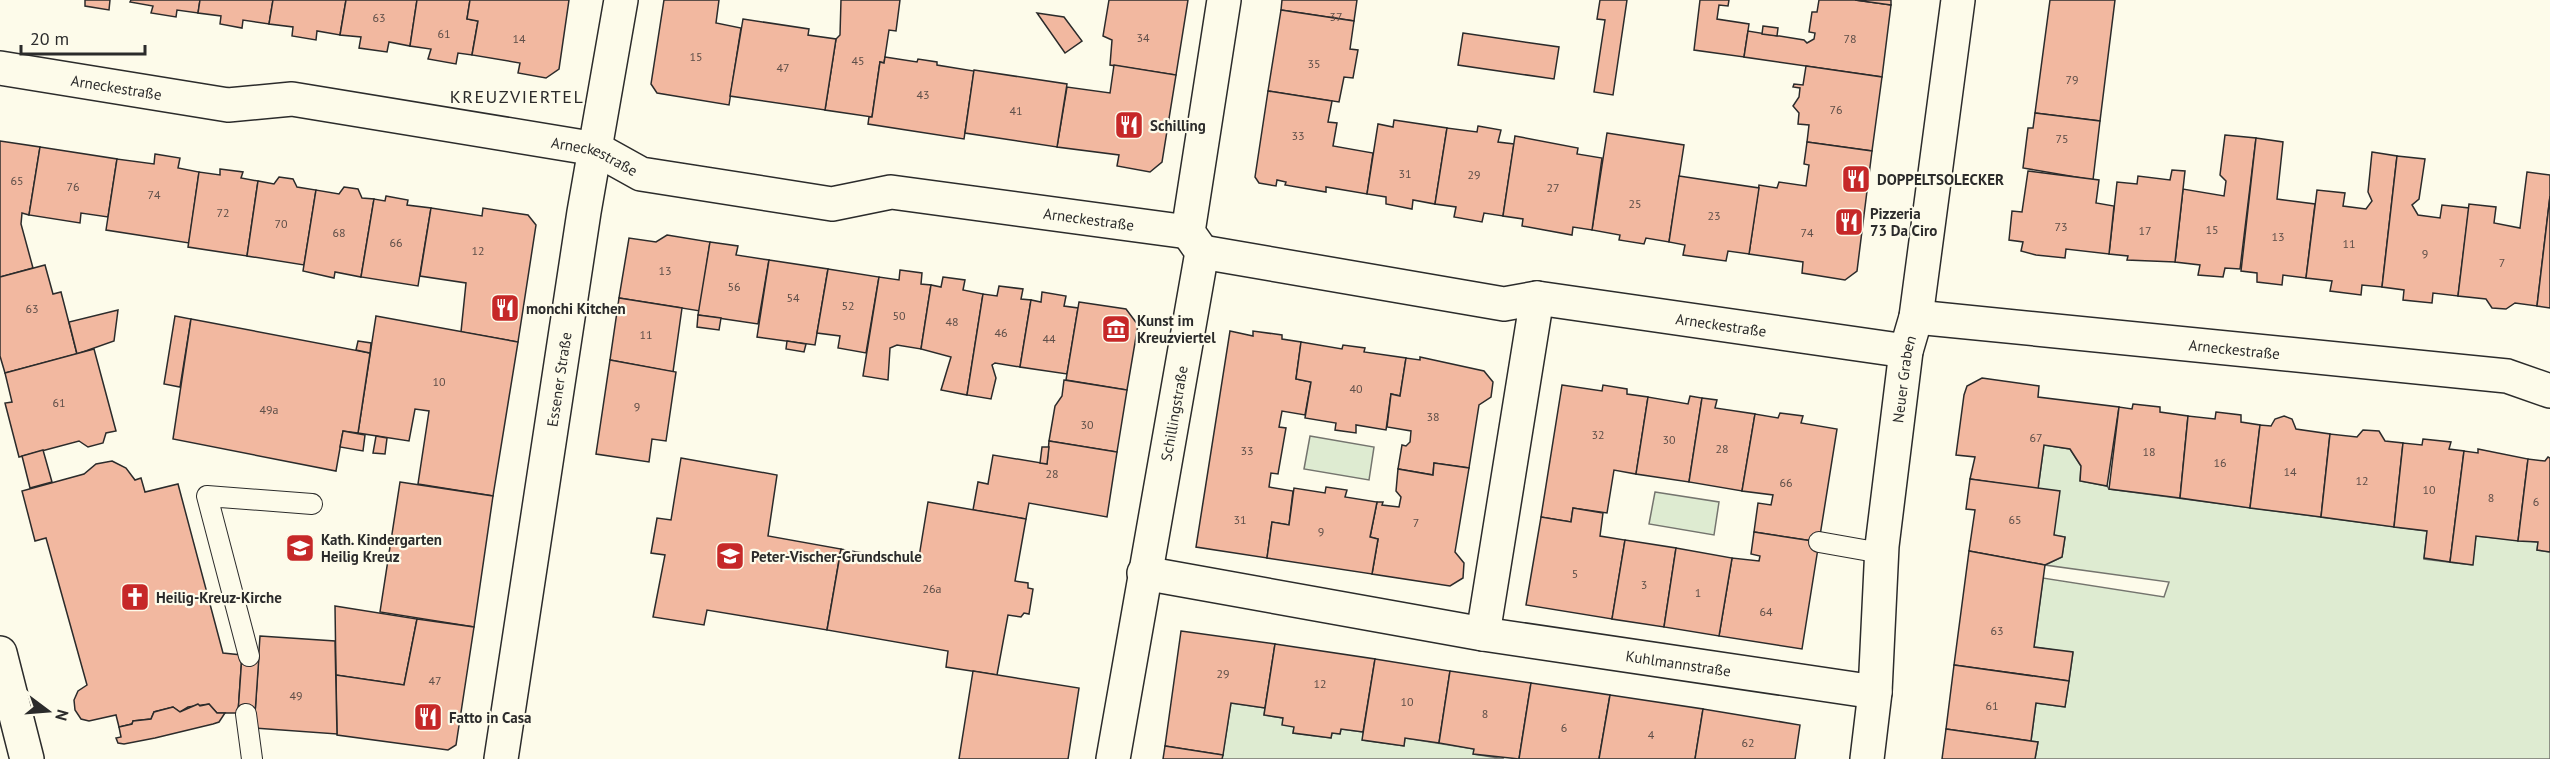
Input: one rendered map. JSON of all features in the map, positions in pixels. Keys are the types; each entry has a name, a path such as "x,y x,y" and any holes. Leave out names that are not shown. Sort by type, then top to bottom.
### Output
{"street":[{"name":"Essener Straße","path":"501,759 584,212 621,0"},
{"name":"Schillingstraße","path":"1113,759 1195,242 1224,0"},
{"name":"Neuer Graben","path":"1867,759 1875,692 1881,553 1906,351 1916,317 1958,0"},
{"name":"Arneckestraße","path":"0,68 228,105 292,99 596,149 641,174 832,204 891,192 1195,242 1504,304 1537,298 1906,351"},
{"path":"1483,634 1537,298"},
{"name":"Arneckestraße","path":"1916,317 2507,376 2550,391"},
{"name":"Kuhlmannstraße","path":"1144,573 1483,634 1875,692"},
{"path":"0,653 27,759"}],"lane":[{"path":"249,656 207,496 312,504"},
{"path":"1819,542 1881,553"},
{"path":"246,714 252,759"}],"green space":[{"path":"1310,436 1374,447 1369,480 1304,469"},
{"path":"2044,445 2070,449 2081,466 2080,481 2107,486 2109,489 2427,531 2424,559 2472,565 2476,536 2538,542 2537,550 2550,552 2550,759 2035,759 2038,742 2031,741 2036,703 2065,707 2073,653 2034,647 2043,578 2164,597 2169,582 2045,565 2062,557 2065,537 2054,535 2038,489"},
{"path":"1655,492 1719,502 1714,535 1649,524"},
{"path":"1231,703 1265,708 1264,715 1283,718 1294,727 1293,733 1331,738 1332,733 1340,734 1341,729 1363,732 1363,740 1404,746 1405,738 1474,749 1474,754 1504,759 1222,759"}],"building":[{"path":"85,0 110,0 109,10 85,6"},
{"path":"131,0 200,0 198,13 177,10 176,17 151,13 153,6 130,2"},
{"path":"200,0 273,0 269,24 243,20 242,28 220,24 221,16 198,13"},
{"path":"273,0 346,0 340,35 317,31 316,40 292,36 293,27 269,24"},
{"path":"346,0 417,0 410,46 389,42 387,52 359,48 361,37 340,35"},
{"path":"417,0 470,0 467,19 478,21 472,55 458,53 456,64 428,59 431,49 410,46"},
{"path":"470,0 569,0 559,69 546,78 518,73 520,63 472,55 478,21 467,19"},
{"path":"664,0 719,0 716,23 741,28 729,105 657,93 651,84"},
{"path":"841,0 900,0 896,31 889,30 884,63 880,62 872,117 825,110 836,39 840,35"},
{"path":"1109,0 1188,0 1176,75 1110,65 1112,40 1103,36"},
{"path":"1282,0 1357,0 1354,21 1281,10"},
{"path":"1600,0 1627,0 1613,95 1594,92 1605,20 1597,19"},
{"path":"1700,0 1729,0 1728,6 1719,5 1717,19 1749,24 1744,57 1694,50"},
{"path":"1819,0 1855,0 1891,5 1882,77 1744,57 1748,31 1804,40 1807,43 1814,39 1815,33 1809,32 1812,12 1817,12"},
{"path":"1855,0 1891,0 1891,5"},
{"path":"2050,0 2115,0 2100,121 2035,113"},
{"path":"1281,10 1354,21 1350,49 1358,50 1353,78 1344,77 1339,102 1268,91"},
{"path":"1037,13 1064,17 1082,41 1065,53"},
{"path":"743,19 809,29 808,35 836,39 825,110 730,96"},
{"path":"1763,26 1778,28 1777,36 1762,34"},
{"path":"1463,33 1559,47 1554,79 1458,65"},
{"path":"885,57 917,62 918,59 937,62 937,65 974,71 964,139 868,124 869,117 872,117 880,62 884,63"},
{"path":"1114,65 1176,75 1162,162 1150,172 1117,166 1119,155 1057,147 1067,87 1110,93"},
{"path":"1806,66 1882,77 1872,151 1807,142 1809,125 1798,124 1799,113 1793,106 1799,97 1800,88 1793,87 1794,84 1803,85"},
{"path":"974,70 1067,84 1057,147 965,133"},
{"path":"1268,91 1332,101 1328,122 1337,123 1333,146 1373,153 1367,194 1326,187 1326,192 1285,185 1286,182 1277,180 1276,186 1259,183 1255,177"},
{"path":"2035,113 2100,121 2093,180 2023,168 2028,128 2033,128"},
{"path":"1394,120 1447,128 1435,204 1413,200 1412,209 1386,204 1386,197 1367,194 1378,124 1393,127"},
{"path":"1478,126 1501,130 1498,142 1514,144 1503,216 1484,213 1482,222 1454,217 1456,207 1435,204 1447,128 1477,132"},
{"path":"1607,133 1684,145 1669,242 1646,238 1644,244 1619,240 1620,235 1592,230"},
{"path":"2225,135 2256,138 2240,269 2225,268 2223,277 2198,275 2200,265 2175,262 2183,189 2224,196 2226,181 2220,175"},
{"path":"1515,136 1578,148 1577,154 1602,158 1592,230 1573,227 1572,235 1522,226 1523,219 1503,216"},
{"path":"2256,138 2283,142 2277,199 2315,204 2306,278 2283,275 2282,285 2257,282 2257,273 2241,271"},
{"path":"0,141 40,147 29,215 22,213 21,224 33,268 0,277"},
{"path":"1807,142 1872,151 1857,271 1845,280 1802,273 1803,262 1749,254 1759,185 1777,188 1779,182 1806,186 1809,165 1804,164"},
{"path":"40,147 117,159 108,217 81,213 80,223 29,215"},
{"path":"2372,152 2397,156 2382,287 2362,285 2361,295 2330,291 2332,281 2306,278 2317,190 2345,193 2343,206 2366,209 2372,201 2368,192"},
{"path":"155,154 180,158 178,168 199,172 189,243 106,230 117,159 154,164"},
{"path":"2397,156 2425,159 2419,199 2412,205 2418,215 2440,218 2442,205 2469,208 2458,296 2433,293 2432,303 2403,300 2404,290 2382,287"},
{"path":"220,169 243,172 241,178 258,181 247,256 188,247 199,172 220,175"},
{"path":"2172,170 2185,171 2175,262 2127,260 2128,256 2109,254 2117,182 2137,184 2138,176 2170,180"},
{"path":"2028,171 2099,180 2096,203 2114,206 2109,254 2066,249 2065,258 2036,255 2021,251 2023,242 2009,240 2012,211 2022,212"},
{"path":"2527,172 2550,175 2550,196 2537,306 2515,303 2506,309 2492,308 2486,299 2458,296 2469,204 2496,207 2494,223 2520,228"},
{"path":"1679,176 1759,188 1749,254 1728,251 1726,261 1683,255 1685,245 1669,242"},
{"path":"279,177 293,179 297,187 316,190 304,265 247,256 258,181 274,184"},
{"path":"344,187 358,189 362,198 374,199 361,277 335,272 334,278 303,271 316,190 339,194"},
{"path":"386,196 408,200 407,205 431,208 418,286 361,277 374,199 385,201"},
{"path":"2550,196 2550,308 2537,306"},
{"path":"431,208 482,216 483,208 528,215 536,225 518,342 461,332 466,283 420,276"},
{"path":"667,235 710,242 700,311 619,298 629,238 656,242"},
{"path":"710,242 738,246 736,255 769,260 758,324 698,315"},
{"path":"769,260 828,269 815,345 757,337"},
{"path":"45,265 53,294 61,292 77,354 5,373 0,356 0,277"},
{"path":"828,269 879,277 866,353 838,348 840,336 817,333"},
{"path":"900,270 922,273 921,284 931,285 921,349 897,345 890,348 888,380 863,376 879,277 899,280"},
{"path":"943,277 965,280 963,290 983,294 967,395 941,390 951,357 921,349 931,285 941,287"},
{"path":"999,286 1023,289 1021,299 1031,300 1020,367 995,363 992,365 996,378 991,399 967,395 983,294 997,296"},
{"path":"1042,292 1066,296 1064,306 1078,308 1067,374 1020,367 1031,300 1041,302"},
{"path":"619,298 682,308 673,372 610,360"},
{"path":"1079,302 1126,309 1138,325 1127,390 1066,380"},
{"path":"118,310 114,341 77,354 69,322"},
{"path":"698,315 721,318 719,330 697,327"},
{"path":"175,316 191,319 180,387 164,384"},
{"path":"376,316 518,342 493,496 418,484 429,411 415,409 409,441 358,433"},
{"path":"191,319 370,353 358,433 343,431 336,471 173,439"},
{"path":"1230,331 1253,336 1253,331 1282,335 1282,339 1301,342 1296,379 1311,382 1305,415 1282,411 1279,427 1286,428 1278,474 1271,473 1269,487 1293,491 1289,525 1272,522 1267,558 1196,547"},
{"path":"358,341 371,343 370,353 356,350"},
{"path":"787,341 806,344 804,352 786,349"},
{"path":"1301,342 1342,349 1343,345 1365,348 1364,352 1406,358 1400,396 1391,394 1386,430 1356,425 1356,433 1335,430 1336,423 1305,418 1311,382 1296,379"},
{"path":"94,349 116,431 106,433 103,443 88,447 79,441 19,457 5,403 12,402 5,373"},
{"path":"1420,357 1484,371 1493,382 1491,397 1479,405 1469,468 1434,463 1433,475 1398,469 1402,445 1406,446 1410,442 1411,431 1387,427 1391,394 1400,396 1406,358 1420,360"},
{"path":"610,360 676,372 666,441 652,439 649,462 596,454"},
{"path":"1982,378 2039,386 2038,397 2119,407 2107,486 2080,481 2081,466 2070,449 2044,445 2038,489 1970,479 1975,457 1956,455 1967,386"},
{"path":"1064,380 1127,390 1117,452 1049,441 1055,406 1062,396"},
{"path":"1562,385 1602,391 1603,385 1627,389 1627,394 1648,397 1636,474 1614,470 1607,513 1573,508 1571,522 1541,517"},
{"path":"1690,396 1702,398 1689,482 1636,474 1648,397 1688,404"},
{"path":"1702,398 1717,400 1715,408 1755,414 1742,491 1689,482"},
{"path":"2133,404 2160,407 2160,412 2188,416 2180,498 2109,489 2119,407 2132,409"},
{"path":"2216,412 2241,415 2241,422 2260,425 2250,508 2180,498 2188,416 2215,419"},
{"path":"1780,413 1803,416 1801,423 1837,429 1819,542 1754,532 1758,503 1771,505 1773,495 1742,491 1755,414 1778,418"},
{"path":"2284,416 2292,419 2296,429 2330,434 2321,517 2250,508 2260,425 2271,426 2275,419"},
{"path":"2363,430 2379,431 2385,441 2403,443 2394,527 2321,517 2330,434 2357,437"},
{"path":"343,431 365,435 363,451 340,447"},
{"path":"376,436 387,438 385,454 373,453"},
{"path":"2423,439 2451,442 2449,449 2464,451 2450,562 2424,558 2427,531 2394,527 2403,443 2422,445"},
{"path":"1049,441 1117,452 1107,517 1029,503 1026,519 973,510 978,482 988,484 993,455 1047,464"},
{"path":"1042,447 1049,447 1047,464 1040,463"},
{"path":"2478,449 2528,459 2518,541 2476,536 2473,565 2450,562 2464,451 2478,453"},
{"path":"43,450 52,482 30,488 22,456"},
{"path":"2548,457 2550,458 2550,552 2537,550 2538,542 2518,541 2528,459 2545,461"},
{"path":"681,458 777,475 768,536 841,549 827,630 707,610 704,625 653,617 665,555 651,553 657,518 671,520"},
{"name":"Heilig-Kreuz-Kirche","path":"112,461 126,468 135,480 141,478 145,492 178,484 223,653 242,655 238,713 217,713 209,704 188,707 180,712 173,707 154,712 151,719 133,721 132,724 119,727 116,715 89,721 81,719 75,710 74,700 78,691 87,685 46,538 35,541 22,491 84,474 96,464"},
{"path":"1434,463 1469,468 1455,552 1464,563 1463,578 1450,586 1372,574 1378,539 1370,537 1377,502 1383,502 1382,505 1399,507 1401,497 1396,491 1398,469 1433,475"},
{"path":"1970,479 2060,491 2054,535 2065,537 2062,557 2045,565 1969,551 1975,510 1966,509"},
{"path":"400,482 493,496 474,627 380,612"},
{"path":"1326,487 1347,490 1345,497 1377,502 1370,537 1378,539 1372,574 1267,558 1272,522 1289,525 1294,488 1325,493"},
{"path":"928,502 1026,519 1015,581 1028,583 1028,588 1033,589 1029,614 1024,613 1021,617 1008,615 997,675 946,667 948,651 827,630 841,549 918,563"},
{"path":"1573,508 1603,513 1600,536 1625,540 1612,619 1526,605 1541,517 1571,522"},
{"path":"1754,532 1819,542 1802,649 1719,636 1732,558 1759,561 1760,556 1751,554"},
{"path":"1625,540 1676,548 1664,627 1612,619"},
{"path":"1676,548 1732,558 1719,636 1664,627"},
{"path":"1969,551 2045,565 2034,647 2073,652 2069,681 1954,665"},
{"path":"335,606 417,619 404,685 336,675"},
{"path":"417,619 474,627 456,745 448,750 337,735 336,675 404,685"},
{"path":"1181,631 1275,644 1265,708 1231,703 1223,755 1165,746"},
{"path":"260,636 335,641 337,734 254,728"},
{"path":"1275,644 1375,659 1363,732 1341,729 1340,734 1332,733 1331,738 1293,733 1294,727 1282,725 1283,718 1264,715"},
{"path":"242,655 259,656 255,714 238,713"},
{"path":"1375,659 1450,671 1439,743 1405,738 1404,746 1362,740"},
{"path":"1954,665 2069,681 2065,707 2036,703 2031,741 1946,729"},
{"path":"973,671 1079,688 1068,759 959,759"},
{"path":"1450,671 1531,683 1519,759 1473,754 1474,749 1439,743"},
{"path":"1531,683 1610,695 1599,759 1519,759"},
{"path":"1610,695 1703,709 1695,759 1599,759"},
{"path":"198,704 200,706 209,704 217,713 225,713 219,722 213,724 155,738 118,743 116,738 121,737 119,727 132,724 133,721 151,719 154,712 173,707 180,712"},
{"path":"1703,709 1800,725 1795,759 1695,759"},
{"path":"1946,729 2038,742 2035,759 1942,759"},
{"path":"1165,746 1223,755 1222,759 1163,759"}],"place":[{"name":"Schilling","path":"1129,125"},
{"name":"DOPPELTSOLECKER","path":"1856,179"},
{"name":"Pizzeria 73 Da Ciro","path":"1849,222"},
{"name":"monchi Kitchen","path":"505,308"},
{"name":"Kunst im Kreuzviertel","path":"1116,329"},
{"name":"Kath. Kindergarten Heilig Kreuz","path":"300,548"},
{"name":"Peter-Vischer-Grundschule","path":"730,556"},
{"name":"Heilig-Kreuz-Kirche","path":"135,597"},
{"name":"Fatto in Casa","path":"428,717"}],"district":[{"name":"KREUZVIERTEL","path":"517,96"}]}
